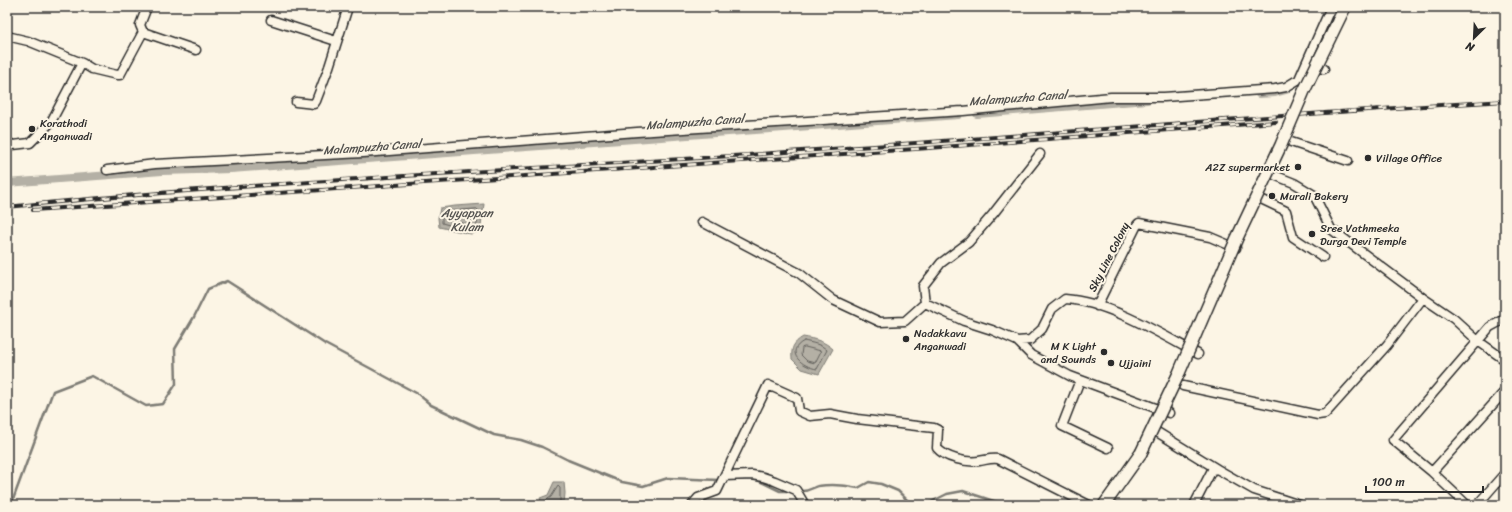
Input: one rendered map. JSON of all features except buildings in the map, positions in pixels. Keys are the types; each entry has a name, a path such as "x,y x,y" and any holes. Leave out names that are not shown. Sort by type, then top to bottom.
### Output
{"main road":[{"path":"1104,505 1141,453 1180,373 1237,238 1281,146 1304,91 1346,7"}],"street":[{"path":"147,7 140,25 143,32 196,50"},
{"path":"296,102 314,104 316,101 329,67 348,7"},
{"path":"107,170 155,164 370,153 644,132 963,111 1111,97 1164,97 1275,89 1286,87 1299,79 1332,7"},
{"path":"271,20 336,41"},
{"path":"7,36 28,41 82,63 92,69 117,76 120,74 143,32"},
{"path":"7,142 13,145 30,143 51,122 82,63"},
{"path":"1306,65 1323,69"},
{"path":"1291,142 1348,161"},
{"path":"925,303 923,286 932,274 941,263 969,242 1040,154"},
{"path":"1274,176 1294,183 1314,195 1331,229 1423,298 1454,319 1478,341 1505,360"},
{"path":"1261,199 1286,210 1293,237 1323,257"},
{"path":"702,222 799,273 833,300 880,322 905,321 925,303"},
{"name":"Sky Line Colony","path":"1097,306 1139,223 1210,237 1236,248"},
{"path":"1184,386 1318,415 1325,414 1388,345 1423,298"},
{"path":"1017,341 1030,340 1042,329 1052,310 1065,299 1080,300 1115,312 1159,332 1198,354"},
{"path":"925,303 964,321 992,330 1017,341 1031,355 1070,376 1169,413"},
{"path":"1467,505 1432,472 1393,440 1490,327 1505,319"},
{"path":"1080,380 1062,426 1108,448"},
{"path":"692,505 698,498 716,491 768,385 798,398 799,410 810,416 830,414 857,419 934,428 938,430 937,448 944,454 957,459 973,461 980,461 990,458 998,459 1089,505"},
{"path":"1432,472 1505,391"},
{"path":"1157,432 1254,490 1300,505"},
{"path":"1194,505 1212,470 1217,469"},
{"path":"1477,505 1505,473"},
{"path":"724,476 752,475 763,477 796,490 804,503"}],"water":[{"name":"Ayyappan Kulam","path":"484,204 481,225 477,232 471,234 439,227 438,218 440,208"},
{"path":"803,337 819,341 833,349 819,374 802,369 792,359 793,346"},
{"path":"554,482 564,482 564,505 538,505 541,501 540,498 548,495"}],"waterway":[{"name":"Malampuzha Canal","path":"1259,94 1275,93 1286,90"},
{"name":"Malampuzha Canal","path":"977,114 1147,100"},
{"name":"Malampuzha Canal","path":"7,183 162,171 231,169 958,115"},
{"path":"11,505 53,391 92,376 146,406 163,404 176,384 175,349 194,317 208,289 227,281 325,344 418,394 431,405 494,435 521,440 542,447 568,460 622,482 643,486 668,478 719,480"},
{"path":"724,480 755,479 780,491 791,491"},
{"path":"800,491 828,485 858,488 869,482 881,484 898,491 908,501 920,505"},
{"path":"925,505 947,494 963,491 1006,505"}],"railway":[{"path":"7,207 184,191 715,157 1505,101"},
{"path":"33,210 915,149 1276,122"}],"place":[{"name":"Korathodi Anganwadi","path":"32,129"},
{"name":"Village Office","path":"1368,158"},
{"name":"A2Z supermarket","path":"1298,167"},
{"name":"Murali Bakery","path":"1272,196"},
{"name":"Sree Vathmeeka Durga Devi Temple","path":"1312,234"},
{"name":"Nadakkavu Anganwadi","path":"906,339"},
{"name":"M K Light and Sounds","path":"1104,352"},
{"name":"Ujjaini","path":"1111,363"}]}
